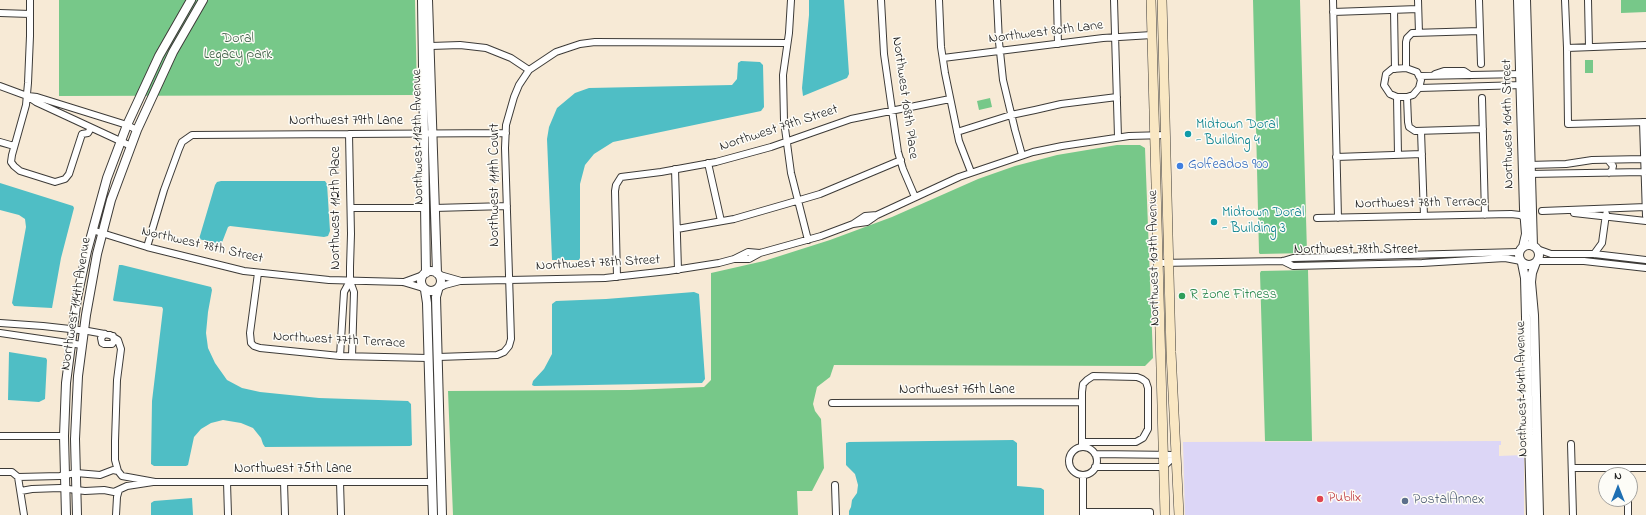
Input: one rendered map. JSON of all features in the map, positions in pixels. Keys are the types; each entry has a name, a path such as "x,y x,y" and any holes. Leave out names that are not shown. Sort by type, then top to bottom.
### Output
{"main road":[{"name":"Northwest 107th Avenue","path":"1152,0 1165,515"},
{"name":"Northwest 107th Avenue","path":"1162,0 1178,515"}],"street":[{"path":"30,0 27,96 11,162 20,171 55,182 65,179 69,174 82,134 88,133 91,128"},
{"name":"Northwest 114th Avenue","path":"66,515 64,436 66,384 78,290 92,230 120,142 127,125 159,56 191,0"},
{"name":"Northwest 114th Avenue","path":"77,515 76,405 84,331 102,233 117,182 137,130 165,69 203,0"},
{"name":"Northwest 112th Avenue","path":"422,0 424,274"},
{"name":"Northwest 112th Avenue","path":"428,0 431,46 434,208 438,274"},
{"path":"791,0 783,75 783,101 786,142 791,173 808,240"},
{"name":"Northwest 108th Place","path":"880,0 884,54 892,112 901,160 915,197"},
{"path":"939,0 943,58 950,99 957,132 971,172"},
{"path":"997,0 1003,80 1022,155"},
{"path":"1057,0 1058,44"},
{"path":"1114,0 1118,138"},
{"path":"1333,0 1338,218"},
{"path":"1418,0 1419,33"},
{"path":"1479,0 1481,64"},
{"name":"Northwest 104th Street","path":"1518,0 1524,74"},
{"name":"Northwest 104th Street","path":"1526,0 1524,74 1526,165 1535,248"},
{"path":"1565,0 1568,124 1645,122 1644,172 1646,216"},
{"path":"1588,0 1589,47"},
{"path":"1333,12 1418,9"},
{"path":"1394,10 1395,69"},
{"path":"0,14 30,14"},
{"path":"1406,68 1407,38 1412,33 1480,31"},
{"name":"Northwest 80th Lane","path":"943,58 1115,37 1152,36"},
{"name":"Northwest 111th Court","path":"438,357 497,355 504,352 509,346 511,339 506,133 509,110 519,85 529,70 556,52 580,44 595,42 787,43"},
{"path":"423,54 426,48 431,46 460,45 486,48 511,58 529,70"},
{"path":"1567,48 1646,45"},
{"path":"1406,68 1414,70 1419,76 1421,84 1419,88 1413,95 1397,96 1390,94 1384,85 1386,74 1392,69 1406,68"},
{"path":"1433,75 1444,71 1464,71 1470,75"},
{"path":"1419,76 1524,74"},
{"path":"1446,76 1446,87"},
{"path":"1419,88 1524,85"},
{"path":"0,86 27,96 36,102 131,146"},
{"path":"27,96 37,97 127,125 137,130"},
{"path":"1397,96 1398,155"},
{"path":"1407,96 1409,127 1415,131 1482,129"},
{"path":"957,132 1011,115 1061,104 1116,97"},
{"path":"1482,98 1485,214"},
{"name":"Northwest 79th Street","path":"617,277 615,191 617,181 621,177 708,163 786,142 835,124 950,99"},
{"path":"1421,131 1424,216"},
{"name":"Northwest 79th Lane","path":"147,247 164,190 182,142 192,135 506,133"},
{"name":"Northwest 112th Place","path":"349,134 351,208 350,281 354,292 352,356"},
{"name":"Northwest 78th Street","path":"438,289 445,285 461,281 617,277 678,270 734,259 749,259 760,253 808,240 853,224 865,216 877,214 971,172 1022,155 1062,146 1118,138 1166,135"},
{"path":"0,142 14,146"},
{"path":"1336,157 1422,154"},
{"path":"1526,165 1644,159"},
{"path":"677,229 721,221 797,201 854,180 901,160"},
{"path":"1608,160 1613,166 1609,173"},
{"path":"708,163 721,221"},
{"path":"675,169 678,270"},
{"path":"1527,174 1644,172"},
{"name":"Northwest 104th Street","path":"1521,250 1526,234 1524,217 1527,174"},
{"path":"434,208 507,206"},
{"path":"1560,212 1646,207"},
{"path":"351,208 424,208"},
{"path":"1594,254 1602,243 1607,209"},
{"path":"1542,211 1646,221"},
{"name":"Northwest 78th Terrace","path":"1317,218 1485,214 1516,214 1524,217"},
{"name":"Northwest 78th Street","path":"92,230 147,247 220,266 258,273 350,281 403,282 424,289"},
{"path":"1646,260 1594,254 1551,254 1528,245 1521,250 1521,262 1530,265 1537,262 1584,261 1646,268"},
{"path":"1535,248 1539,255 1537,262"},
{"name":"Northwest 78th Street","path":"1283,261 1293,258 1422,255 1521,250"},
{"path":"1422,255 1422,263"},
{"name":"Northwest 78th Street","path":"1283,261 1293,266 1422,263 1505,258 1521,262"},
{"path":"1158,263 1283,261"},
{"name":"Northwest 104th Avenue","path":"1521,262 1525,278 1531,515"},
{"name":"Northwest 104th Avenue","path":"1537,262 1532,273 1531,282 1534,315 1539,515"},
{"path":"432,515 427,303 421,281 424,274 431,271 438,274 442,282 436,297 442,515"},
{"name":"Northwest 77th Terrace","path":"258,273 250,333 251,343 254,346 260,348 340,356 428,358"},
{"name":"Northwest 78th Street","path":"403,282 424,274"},
{"name":"Northwest 78th Street","path":"438,274 461,281"},
{"name":"Northwest 112th Place","path":"340,356 344,292 350,281"},
{"path":"424,289 432,292 438,289"},
{"path":"0,323 72,329 105,334 113,336 120,344 116,404 115,460 124,481 120,489 116,506 116,515"},
{"path":"0,332 82,345"},
{"path":"105,334 101,338 102,343 104,344 112,344 114,341 113,336"},
{"path":"1082,445 1083,384 1087,380 1093,376 1137,377 1146,382 1148,388 1148,429 1143,438 1136,442 1082,445 1072,453 1069,460 1073,472 1083,475 1090,473 1095,467 1097,460 1095,454 1082,445"},
{"name":"Northwest 76th Lane","path":"832,403 1082,402"},
{"path":"0,436 64,436"},
{"path":"1571,444 1573,515"},
{"path":"1095,454 1176,455"},
{"path":"1115,455 1115,467"},
{"path":"1095,467 1163,467 1176,455"},
{"path":"1572,468 1598,468"},
{"name":"Northwest 75th Lane","path":"0,472 12,472 18,477 65,475 76,473 100,474 111,471 155,482"},
{"path":"432,482 441,474"},
{"path":"1083,475 1083,514 1150,514"},
{"path":"18,477 24,515"},
{"name":"Northwest 75th Lane","path":"21,491 32,489 65,489 104,490 114,492 120,489 155,482 432,482"},
{"path":"227,482 228,515"},
{"path":"284,482 285,515"},
{"path":"340,482 341,515"},
{"path":"835,485 836,515"}],"shaded area":[{"path":"1501,441 1501,445 1499,445 1499,456 1524,455 1524,515 1185,515 1183,442"}],"green space":[{"name":"Doral Legacy park","path":"59,0 415,0 417,95 59,96"},
{"path":"1253,0 1300,0 1307,253 1259,253"},
{"path":"1621,0 1646,0 1646,12 1621,13"},
{"path":"1585,60 1593,60 1593,73 1585,73"},
{"path":"990,98 992,107 979,110 977,101"},
{"path":"1117,145 1140,145 1145,148 1153,358 1145,366 834,365 830,377 817,387 813,404 815,411 821,419 824,468 812,491 797,491 798,515 453,515 448,391 630,390 704,387 711,380 711,273 764,261 830,240 892,217 978,179 1015,166 1057,155"},
{"path":"1308,270 1312,441 1265,441 1260,273 1261,271"}],"water":[{"path":"809,0 844,0 849,74 847,78 803,96 802,88"},
{"path":"741,61 760,62 763,65 764,107 761,111 613,142 594,154 585,165 580,184 580,258 579,260 552,260 547,139 549,127 557,108 575,93 589,88 732,85 737,79 738,63"},
{"path":"325,181 327,184 330,231 328,236 324,237 230,226 228,227 221,245 199,239 215,185 217,182"},
{"path":"0,183 73,206 74,208 61,258 52,308 14,306 12,303 26,227 25,219 19,215 0,210"},
{"path":"119,265 211,287 212,290 206,333 208,348 215,363 227,380 242,388 260,392 319,398 408,401 411,404 412,445 265,447 261,438 253,428 241,423 223,420 211,423 201,429 194,437 188,465 154,466 151,464 152,401 163,309 162,307 113,300"},
{"path":"694,292 699,294 705,379 702,383 532,385 533,381 544,369 552,354 552,304 556,301 606,299"},
{"path":"9,352 46,358 45,399 39,402 8,400"},
{"path":"1013,440 1017,443 1017,486 1041,488 1044,490 1044,515 849,515 852,500 857,493 858,485 855,474 846,465 846,443"},
{"path":"192,498 193,515 151,515 151,503 154,501"}],"place":[{"name":"Midtown Doral - Building 4","path":"1188,134"},
{"name":"Golfeados 900","path":"1180,166"},
{"name":"Midtown Doral - Building 3","path":"1214,222"},
{"name":"R Zone Fitness","path":"1182,296"},
{"name":"Publix","path":"1320,499"},
{"name":"PostalAnnex","path":"1405,501"}]}
